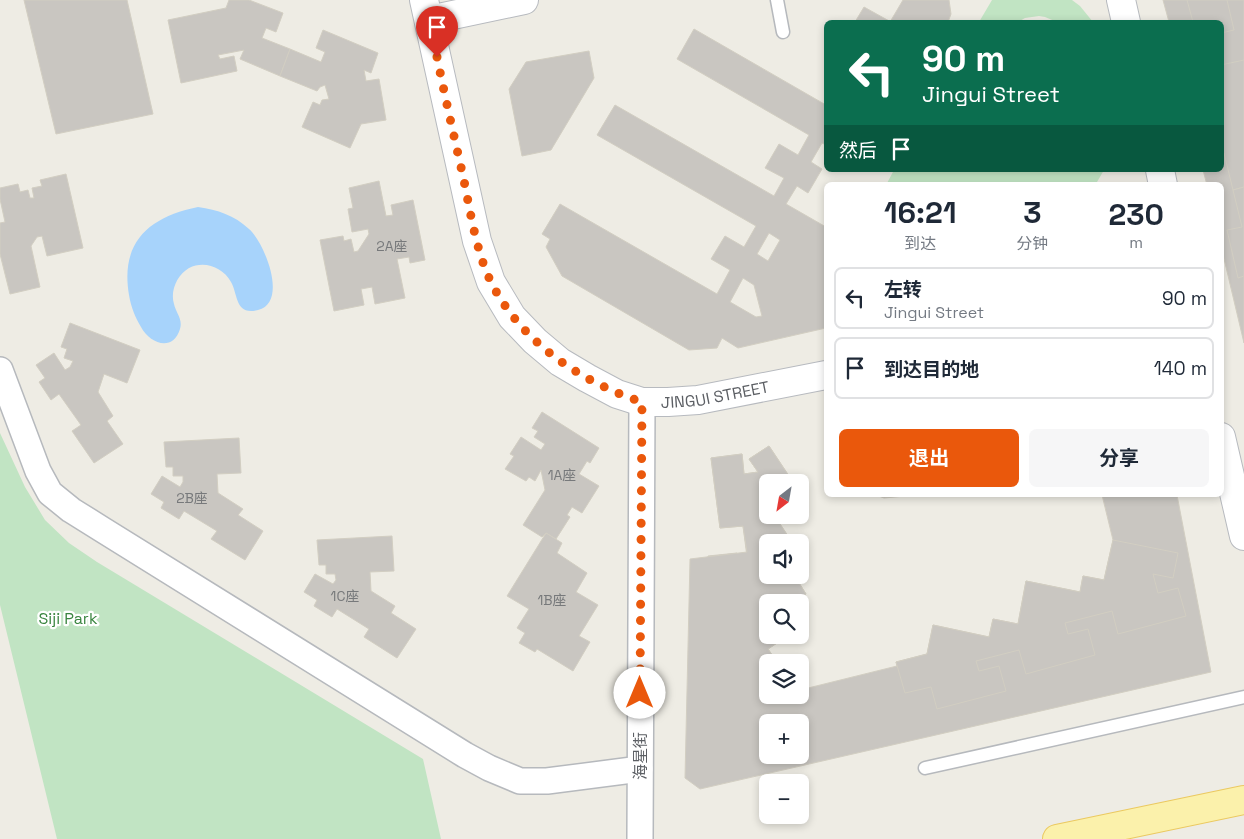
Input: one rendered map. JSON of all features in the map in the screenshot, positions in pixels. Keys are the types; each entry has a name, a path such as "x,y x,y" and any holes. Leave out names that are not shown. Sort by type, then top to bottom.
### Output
{"main road":[{"path":"1057,839 1244,800"}],"street":[{"path":"426,10 524,0"},
{"path":"1121,0 1126,20"},
{"name":"JINGUI STREET","path":"426,10 477,241 491,282 512,317 535,341 560,362 616,394 642,402 698,400 824,375"},
{"path":"0,370 38,471 50,493 71,510 465,756 520,780 547,781 640,769"},
{"name":"海星街","path":"640,839 642,402"},
{"path":"1224,450 1244,536"}],"lane":[{"path":"777,0 783,32"},
{"path":"925,768 1244,697"}],"green space":[{"path":"992,0 1072,0 1080,6 1091,20 1052,20 1039,16 1022,20 980,20"},
{"path":"893,172 1103,172 1097,182 888,182"},
{"name":"Siji Park","path":"0,433 25,487 45,520 69,543 97,562 423,759 441,839 57,839 0,605"}],"water":[{"path":"198,207 232,217 243,224 255,236 267,258 271,271 272,296 267,305 258,310 245,310 238,303 231,282 223,272 207,265 189,268 178,279 173,294 174,304 181,322 180,329 172,341 161,343 150,338 145,333 134,312 129,295 127,276 129,260 134,247 152,225 181,211"}],"building":[{"path":"24,0 127,0 153,114 56,134"},
{"path":"229,0 249,0 283,13 276,32 266,28 262,38 290,49 280,76 240,59 244,50 218,55 220,59 234,56 237,71 181,83 168,20 226,8"},
{"path":"903,0 949,0 951,14 949,20 891,20"},
{"path":"1163,0 1244,0 1244,343 1224,259 1224,182 1206,182 1204,172 1224,172 1224,20 1168,20"},
{"path":"1187,0 1227,0 1234,30 1224,32 1224,20 1192,20"},
{"path":"864,7 887,20 856,20"},
{"path":"694,29 824,104 824,144 822,143 811,162 822,169 808,193 797,186 786,204 824,226 824,328 738,348 722,338 717,348 689,350 562,276 546,247 550,239 542,234 560,204 717,294 730,270 711,259 725,236 744,247 756,226 597,135 615,105 774,196 784,178 765,168 779,144 798,155 809,135 677,59","holes":["769,233 780,240 768,261 757,254","743,278 754,285 762,316 756,317 730,302"]},
{"path":"323,30 378,53 371,73 364,70 366,81 379,79 386,120 361,124 350,148 302,127 313,102 320,105 322,100 329,99 325,85 317,91 280,76 290,49 321,62 325,52 316,48"},
{"path":"589,51 594,78 551,150 522,156 509,89 526,62"},
{"path":"1244,60 1244,187 1233,190 1224,153 1224,64"},
{"path":"66,174 83,248 47,256 42,236 37,237 31,246 40,287 10,294 0,254 0,223 5,222 0,199 0,188 18,184 20,192 28,190 30,198 34,198 32,188 42,186 40,180"},
{"path":"379,181 386,216 393,215 391,205 413,200 425,260 410,263 409,257 397,259 405,298 375,304 372,287 361,289 364,305 334,311 320,240 343,236 344,241 351,239 354,252 358,251 369,234 368,229 352,232 348,209 353,208 349,188"},
{"path":"1244,187 1244,276 1238,278 1227,230 1242,227 1233,190"},
{"path":"70,323 140,350 127,383 104,374 98,392 113,416 107,421 123,444 94,463 72,431 81,425 59,394 51,400 39,382 45,378 36,365 54,353 65,370 70,367 73,361 64,358 67,349 61,347"},
{"path":"542,412 599,448 590,463 587,461 579,474 599,486 582,513 572,507 567,515 570,517 556,539 546,533 542,537 523,525 545,490 541,470 535,481 529,477 526,481 505,469 514,456 510,454 521,437 541,450 545,444 534,437 538,431 532,428"},
{"path":"239,438 241,473 217,474 218,493 243,509 238,515 263,531 245,560 211,539 217,531 184,511 179,519 161,508 164,502 151,494 162,476 180,487 183,482 183,476 173,476 173,467 166,467 164,442"},
{"path":"769,446 788,474 759,474 759,524 780,524 787,534 759,534 759,584 800,584 806,594 759,594 759,644 776,644 768,649 771,654 759,654 759,704 776,704 771,707 772,714 759,714 759,746 744,748 741,721 717,724 708,652 735,649 738,670 747,669 741,626 717,629 708,556 737,553 740,574 749,572 743,526 720,528 711,458 742,454 744,474 758,472 749,459"},
{"path":"769,446 788,474 759,474 759,524 780,524 787,534 759,534 759,584 800,584 806,594 759,594 759,644 776,644 768,649 771,654 759,654 759,704 809,704 809,688 897,666 896,662 927,654 933,625 989,637 993,619 1018,624 1026,581 1080,592 1083,576 1104,580 1113,540 1102,497 1177,497 1211,672 700,789 685,778 690,559 747,552 743,526 720,528 711,458 742,454 744,474 758,472 749,459"},
{"path":"546,533 562,543 557,553 587,573 576,592 598,605 579,636 590,642 573,671 537,649 535,652 519,643 525,633 517,628 529,609 507,596"},
{"path":"392,536 394,571 370,572 371,591 395,606 391,613 416,629 397,658 364,637 369,629 337,609 332,617 314,606 317,600 304,592 315,574 333,584 336,580 335,574 326,574 326,565 319,565 317,540"},
{"path":"1113,540 1178,553 1173,578 1153,574 1158,593 1178,588 1186,616 1118,634 1112,611 1065,623 1068,634 1088,629 1095,655 1026,674 1019,650 976,661 979,671 999,666 1006,691 937,709 931,687 905,693 896,662 927,654 933,625 989,637 993,619 1018,624 1026,581 1080,592 1083,576 1104,580"}],"route":[{"path":"437,57 477,241 491,282 512,317 535,341 560,362 616,394 642,402 640,693"}]}
